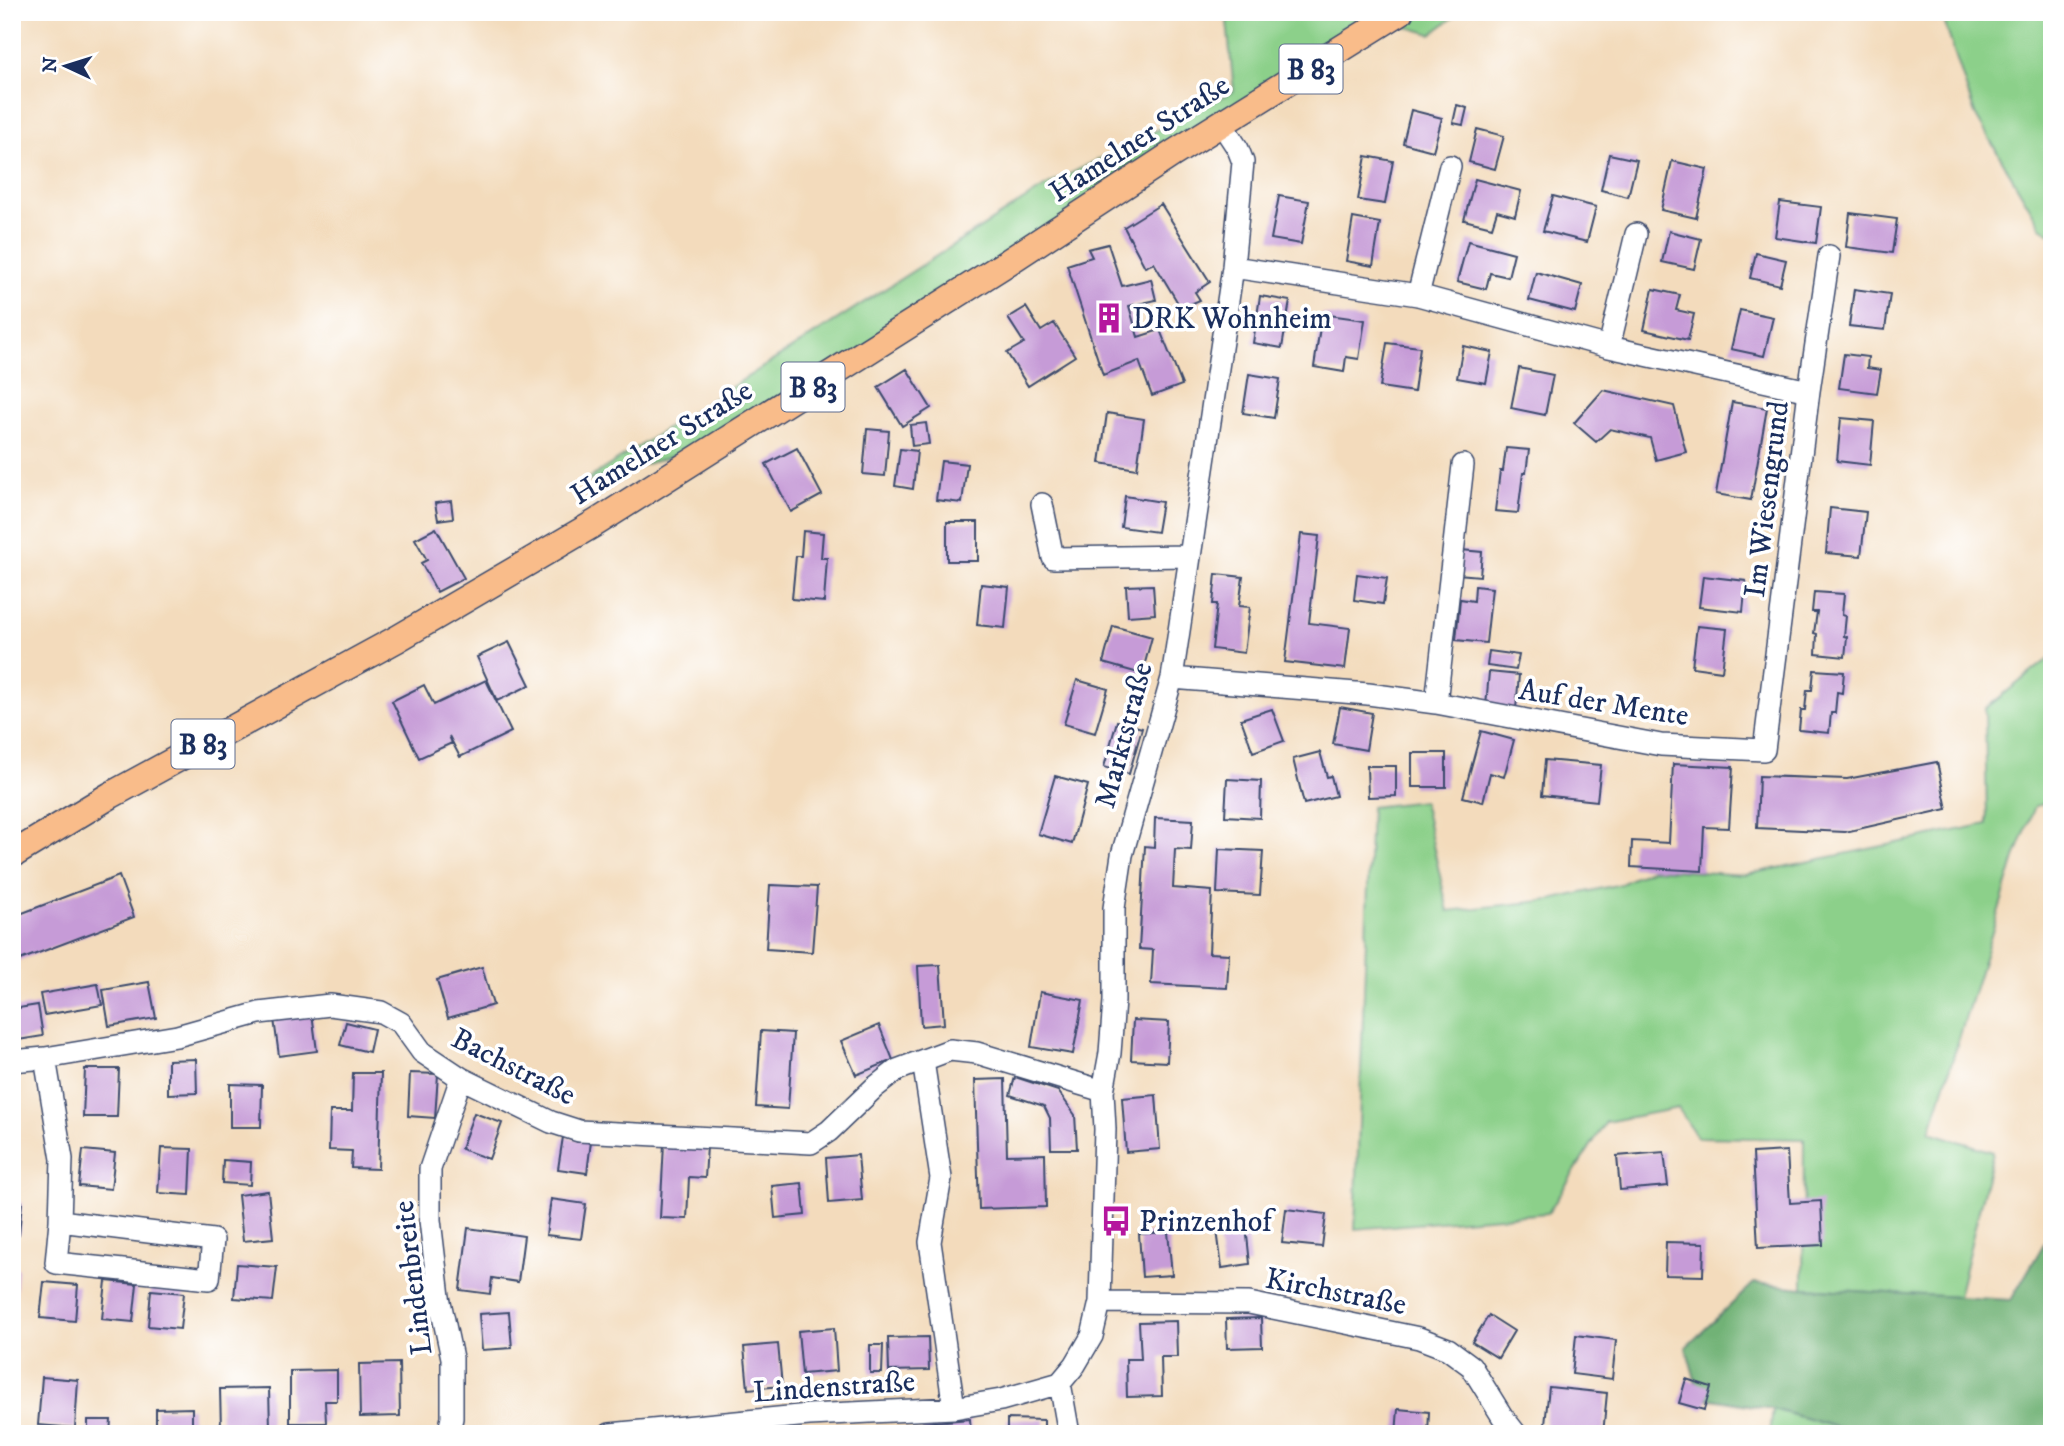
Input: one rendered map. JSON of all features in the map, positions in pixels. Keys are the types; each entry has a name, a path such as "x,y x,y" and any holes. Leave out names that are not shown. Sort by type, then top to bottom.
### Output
{"main road":[{"name":"Hamelner Straße","path":"12,855 111,794 397,639 597,522 990,274 1221,123 1400,12"}],"street":[{"name":"Marktstraße","path":"1060,1383 1075,1365 1092,1336 1100,1302 1105,1129 1103,1091 1110,1053 1114,1001 1114,908 1122,855 1172,678 1233,267 1243,162 1221,123"},
{"path":"1418,295 1450,166"},
{"path":"1609,346 1636,234"},
{"name":"Im Wiesengrund","path":"1764,750 1809,391 1829,256"},
{"path":"1233,267 1418,295 1609,346 1809,391"},
{"path":"1436,703 1463,464"},
{"path":"1042,504 1053,558 1189,556"},
{"name":"Auf der Mente","path":"1172,678 1368,694 1436,703 1661,745 1764,750"},
{"name":"Bachstraße","path":"12,1061 45,1058 177,1035 259,1013 330,1005 381,1012 401,1024 422,1052 461,1079 551,1122 579,1131 811,1143 829,1131 897,1070 950,1050 978,1053 1103,1091"},
{"path":"45,1058 62,1159 56,1263 209,1279 214,1240 60,1221"},
{"path":"923,1061 941,1178 930,1242 954,1408"},
{"name":"Lindenbreite","path":"448,1434 452,1418 452,1358 439,1297 430,1220 430,1168 461,1079"},
{"name":"Kirchstraße","path":"1100,1302 1249,1303 1419,1338 1448,1349 1471,1366 1516,1434"},
{"path":"1060,1383 1069,1434"},
{"name":"Lindenstraße","path":"610,1434 809,1415 954,1408 1001,1400 1060,1383"}],"green space":[{"path":"1226,12 1461,12 1431,34 1387,21 731,438 580,484 1046,186 1234,91"},
{"path":"1941,12 2052,12 2052,234 2041,227 1975,114"},
{"path":"2052,656 2052,802 2035,806 2016,855 1930,1132 1993,1152 1958,1297 1803,1288 1804,1139 1697,1137 1678,1108 1606,1122 1548,1213 1355,1229 1371,807 1423,801 1448,911 1551,900 1621,884 1652,869 1745,875 1987,824 1985,709"},
{"path":"2052,1230 2052,1434 1861,1434 1773,1409 1700,1397 1686,1347 1754,1283 2011,1300"},
{"path":"1773,1409 1861,1434 1770,1434"}],"building":[{"path":"1457,105 1467,108 1463,125 1453,123"},
{"path":"1411,110 1442,118 1433,151 1403,143"},
{"path":"1477,129 1504,136 1495,169 1469,162"},
{"path":"1609,154 1637,160 1628,197 1601,190"},
{"path":"1366,156 1393,161 1385,204 1358,200"},
{"path":"1672,161 1707,169 1696,218 1661,210"},
{"path":"1475,179 1521,191 1515,216 1497,211 1492,227 1464,220"},
{"path":"1279,196 1309,201 1301,244 1271,239"},
{"path":"1553,196 1596,207 1587,242 1543,231"},
{"path":"1780,202 1821,207 1816,243 1775,237"},
{"name":"DRK Wohnheim","path":"1161,204 1210,282 1195,292 1200,300 1181,308 1154,263 1145,267 1124,227"},
{"path":"1850,213 1897,219 1892,253 1846,247"},
{"path":"1353,218 1380,223 1373,266 1346,261"},
{"path":"1669,231 1701,239 1694,269 1662,262"},
{"path":"1468,241 1514,253 1508,277 1490,273 1486,289 1457,282"},
{"name":"DRK Wohnheim","path":"1108,244 1122,286 1151,279 1156,300 1129,306 1138,337 1160,330 1182,385 1152,396 1139,361 1103,375 1067,265 1092,257 1088,249"},
{"path":"1756,253 1786,260 1780,285 1750,278"},
{"path":"1536,272 1582,285 1575,312 1529,300"},
{"path":"1653,289 1680,295 1676,310 1694,314 1688,340 1644,330"},
{"path":"1854,289 1890,294 1885,330 1849,326"},
{"path":"1260,296 1290,301 1282,348 1253,343"},
{"path":"1026,307 1041,331 1054,323 1075,356 1028,386 1007,353 1024,343 1008,318"},
{"path":"1740,310 1773,317 1764,356 1731,349"},
{"path":"1322,314 1365,320 1359,359 1346,357 1344,372 1314,367"},
{"path":"1387,343 1420,347 1414,392 1380,387"},
{"path":"1463,346 1492,352 1486,383 1457,378"},
{"path":"1844,354 1868,357 1867,368 1881,370 1877,393 1839,388"},
{"path":"1519,368 1553,375 1545,415 1511,408"},
{"path":"907,369 931,408 902,426 878,387"},
{"path":"1249,374 1280,379 1274,418 1243,413"},
{"path":"1603,390 1674,406 1686,452 1656,460 1650,438 1610,429 1596,442 1574,423"},
{"path":"1732,402 1767,408 1751,500 1716,494"},
{"path":"1107,413 1144,419 1137,469 1100,463"},
{"path":"1841,418 1874,421 1870,465 1837,461"},
{"path":"926,423 929,444 912,446 910,425"},
{"path":"867,429 889,431 885,476 863,474"},
{"path":"797,448 822,495 791,512 766,464"},
{"path":"1506,448 1529,450 1518,513 1495,511"},
{"path":"900,449 917,451 913,489 895,486"},
{"path":"941,461 967,464 962,503 936,500"},
{"path":"1125,496 1162,502 1157,532 1121,527"},
{"path":"451,501 453,518 438,520 435,503"},
{"path":"1830,508 1866,512 1861,556 1826,553"},
{"path":"947,522 978,522 978,561 947,561"},
{"path":"436,528 464,578 437,592 421,563 427,560 415,539"},
{"path":"803,531 823,533 821,558 827,558 824,602 792,599 796,556 801,556"},
{"path":"1301,534 1319,536 1309,623 1350,628 1345,669 1285,662"},
{"path":"1461,550 1482,552 1480,576 1458,574"},
{"path":"1216,574 1243,577 1239,606 1250,607 1244,653 1212,649 1217,604 1213,604"},
{"path":"1357,574 1387,578 1383,604 1354,600"},
{"path":"1703,576 1746,581 1743,612 1699,607"},
{"path":"981,584 1009,587 1005,628 977,625"},
{"path":"1153,585 1155,614 1128,616 1126,586"},
{"path":"1475,586 1492,588 1486,643 1456,640 1460,599 1474,601"},
{"path":"1814,592 1844,594 1842,615 1846,616 1845,657 1816,654 1817,634 1814,633 1817,612 1812,612"},
{"path":"1113,626 1152,637 1142,674 1103,663"},
{"path":"1697,626 1727,629 1722,671 1692,667"},
{"path":"509,642 530,685 497,701 477,657"},
{"path":"1489,651 1519,655 1516,670 1487,666"},
{"path":"1814,670 1844,672 1842,693 1837,692 1829,733 1799,730 1807,690 1812,690"},
{"path":"1489,672 1519,675 1516,709 1486,706"},
{"path":"486,680 511,732 460,757 449,736 452,743 419,758 392,701 424,685 434,705"},
{"path":"1077,680 1108,689 1095,733 1064,724"},
{"path":"1340,707 1372,713 1366,750 1333,744"},
{"path":"1272,709 1284,741 1253,752 1241,719"},
{"path":"1117,721 1142,728 1129,774 1104,767"},
{"path":"1481,731 1514,740 1504,777 1490,773 1483,802 1463,797"},
{"path":"1320,752 1327,777 1331,776 1336,796 1304,804 1293,759"},
{"path":"1412,753 1446,753 1446,787 1412,787"},
{"path":"1545,760 1601,765 1597,801 1542,795"},
{"path":"1937,762 1947,809 1845,832 1757,828 1759,776 1847,779"},
{"path":"1673,764 1733,767 1729,828 1704,827 1702,871 1631,867 1632,841 1669,843"},
{"path":"1367,766 1396,766 1396,796 1368,797"},
{"path":"1055,776 1088,785 1072,844 1038,834"},
{"path":"1227,779 1261,781 1260,818 1225,816"},
{"path":"1155,818 1193,820 1191,850 1175,849 1173,888 1212,891 1209,953 1229,954 1227,988 1151,984 1153,950 1139,949 1145,846 1154,847"},
{"path":"1219,849 1263,851 1260,895 1217,893"},
{"path":"119,876 134,917 12,963 12,917"},
{"path":"770,885 817,887 812,952 766,949"},
{"path":"940,965 944,1024 921,1026 918,966"},
{"path":"482,967 493,1005 448,1018 437,980"},
{"path":"149,982 156,1018 109,1026 103,990"},
{"path":"98,984 102,1005 44,1015 40,994"},
{"path":"1040,992 1083,1000 1073,1054 1031,1047"},
{"path":"38,1005 43,1036 12,1041 12,1009"},
{"path":"312,1013 317,1051 279,1056 274,1019"},
{"path":"1133,1020 1169,1022 1167,1062 1131,1060"},
{"path":"346,1022 374,1029 369,1052 340,1045"},
{"path":"879,1025 893,1060 856,1075 841,1041"},
{"path":"761,1031 793,1033 788,1109 756,1107"},
{"path":"196,1059 197,1093 168,1094 168,1060"},
{"path":"85,1069 119,1069 117,1117 83,1117"},
{"path":"353,1073 381,1073 378,1169 351,1168 352,1151 329,1150 330,1111 352,1111"},
{"path":"410,1073 438,1074 435,1118 408,1116"},
{"path":"1015,1077 1058,1091 1075,1115 1077,1149 1051,1149 1050,1118 1044,1106 1010,1095"},
{"path":"1005,1079 1007,1155 1045,1154 1046,1207 979,1209 975,1080"},
{"path":"230,1084 262,1085 261,1127 230,1127"},
{"path":"1156,1095 1160,1149 1126,1152 1122,1098"},
{"path":"474,1113 502,1123 489,1159 461,1149"},
{"path":"563,1137 591,1141 587,1173 558,1169"},
{"path":"664,1144 707,1146 705,1178 689,1177 687,1219 660,1218"},
{"path":"161,1148 192,1149 190,1195 158,1193"},
{"path":"83,1150 115,1153 111,1189 79,1186"},
{"path":"1787,1151 1790,1203 1821,1201 1823,1245 1758,1248 1753,1153"},
{"path":"1664,1152 1668,1186 1620,1190 1617,1156"},
{"path":"858,1155 862,1200 829,1203 826,1158"},
{"path":"223,1160 251,1162 250,1185 222,1183"},
{"path":"802,1183 805,1215 775,1218 772,1186"},
{"path":"268,1191 273,1238 243,1241 238,1195"},
{"path":"551,1199 586,1204 581,1239 546,1235"},
{"path":"12,1201 22,1202 19,1235 12,1234"},
{"path":"1286,1209 1326,1214 1322,1247 1282,1243"},
{"path":"1246,1226 1250,1264 1222,1268 1217,1230"},
{"path":"468,1228 524,1236 518,1282 492,1278 490,1294 460,1290"},
{"path":"1168,1232 1172,1275 1142,1277 1139,1234"},
{"path":"1666,1242 1704,1243 1703,1276 1665,1275"},
{"path":"237,1264 277,1267 273,1301 234,1298"},
{"path":"12,1268 18,1268 15,1308 12,1308"},
{"path":"106,1281 137,1284 133,1322 102,1319"},
{"path":"44,1282 78,1285 75,1321 40,1318"},
{"path":"151,1290 184,1293 180,1329 148,1326"},
{"path":"509,1312 512,1348 482,1350 479,1314"},
{"path":"1489,1315 1514,1331 1498,1358 1472,1342"},
{"path":"1261,1318 1262,1347 1227,1348 1226,1319"},
{"path":"1176,1321 1177,1357 1161,1357 1162,1396 1127,1397 1126,1359 1141,1359 1139,1322"},
{"path":"834,1328 837,1371 802,1374 798,1331"},
{"path":"1576,1335 1616,1340 1612,1379 1572,1374"},
{"path":"928,1337 929,1370 889,1371 888,1338"},
{"path":"778,1344 782,1386 748,1389 744,1347"},
{"path":"870,1345 883,1345 882,1373 870,1373"},
{"path":"399,1363 400,1416 360,1417 359,1364"},
{"path":"337,1370 337,1401 325,1401 326,1423 290,1423 290,1371"},
{"path":"42,1377 78,1380 75,1428 38,1425"},
{"path":"1686,1379 1711,1387 1704,1410 1679,1403"},
{"path":"1549,1387 1607,1393 1603,1434 1565,1431 1565,1434 1544,1434"},
{"path":"269,1388 270,1428 221,1429 220,1389"},
{"path":"192,1408 192,1434 156,1434 156,1409"},
{"path":"1398,1409 1429,1412 1428,1434 1396,1434"},
{"path":"970,1419 971,1434 924,1434 923,1423"},
{"path":"1007,1419 1044,1420 1044,1434 1007,1434"},
{"path":"88,1420 111,1420 110,1434 88,1434"}],"place":[{"name":"DRK Wohnheim","path":"1109,318"},
{"name":"Prinzenhof","path":"1116,1221"}]}
